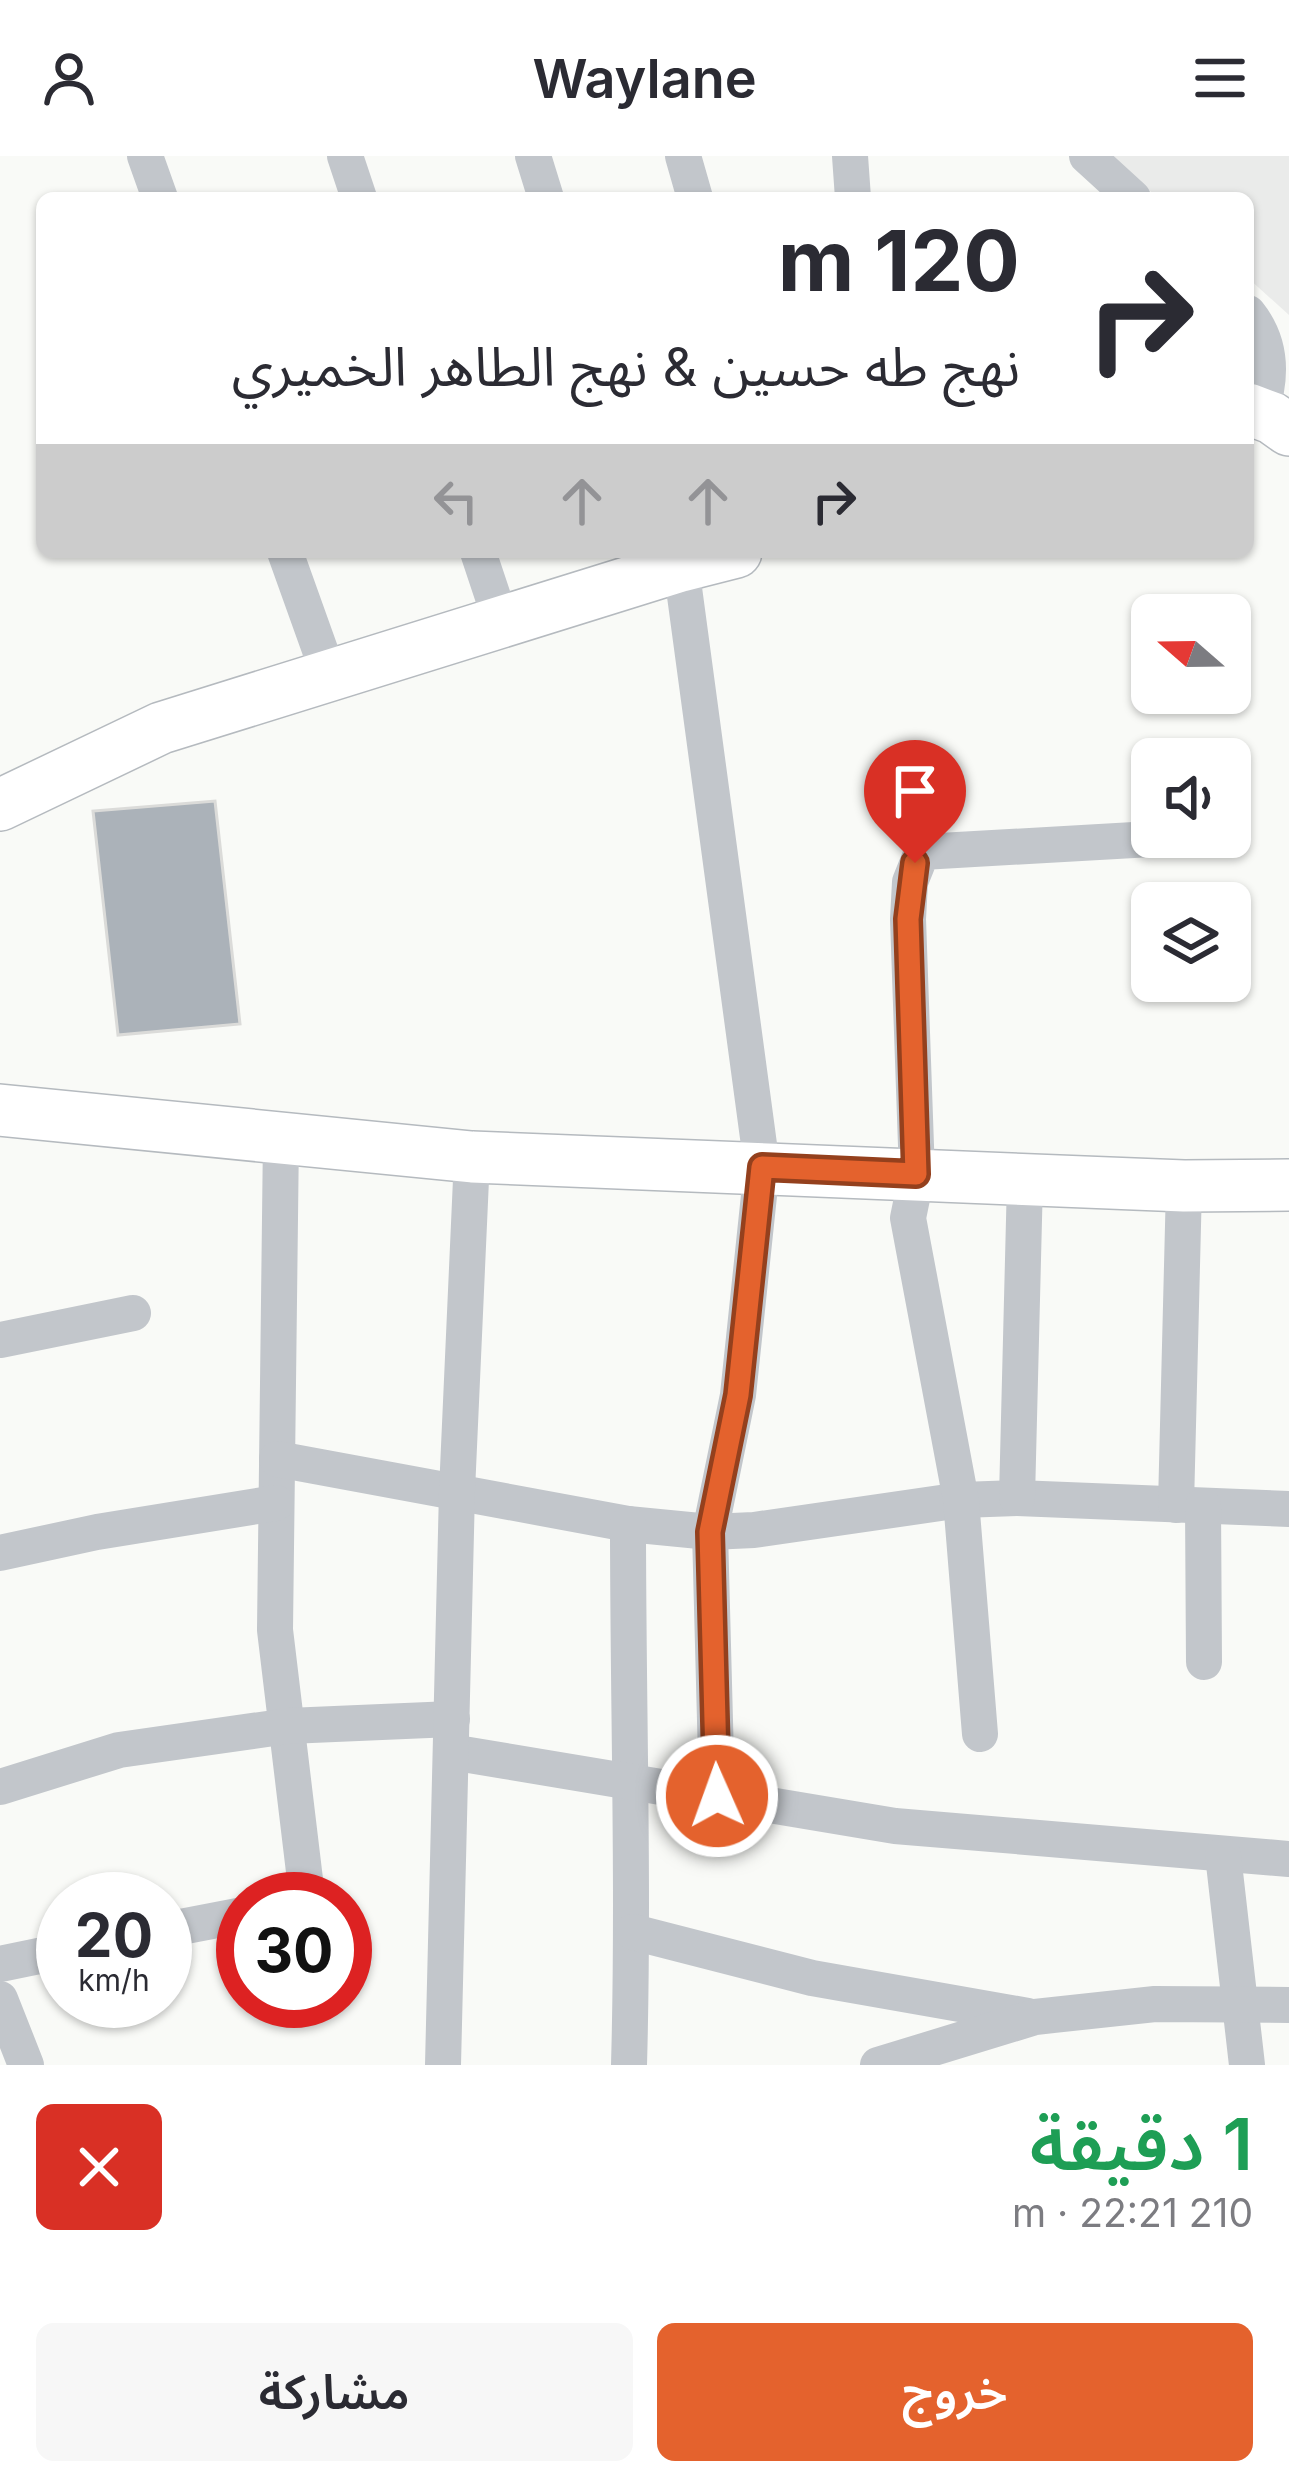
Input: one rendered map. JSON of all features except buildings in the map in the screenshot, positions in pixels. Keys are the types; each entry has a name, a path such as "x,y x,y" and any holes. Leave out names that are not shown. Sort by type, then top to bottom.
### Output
{"street":[{"path":"145,156 158,192"},
{"path":"345,156 357,192"},
{"path":"533,156 544,192"},
{"path":"683,156 693,192"},
{"path":"850,156 853,192"},
{"path":"1088,156 1121,192"},
{"path":"1254,324 1266,346 1270,383 1266,417"},
{"path":"287,558 328,675"},
{"path":"480,558 501,622"},
{"path":"0,805 161,728 712,558"},
{"path":"681,566 762,1167 738,1395 710,1532 717,1796"},
{"path":"980,1734 961,1500 908,1218 916,1174 910,882 922,852 1131,840"},
{"path":"0,1110 472,1157 1184,1186 1289,1184"},
{"path":"280,1136 275,1630 304,1872"},
{"path":"443,2065 472,1157"},
{"path":"1017,1498 1025,1180"},
{"path":"1184,1186 1189,1505 1204,1662"},
{"path":"0,1340 133,1313"},
{"path":"277,1459 628,1524 710,1532 961,1500 1289,1509"},
{"path":"0,1553 276,1503"},
{"path":"628,1524 633,1932 629,2065"},
{"path":"0,1787 119,1750 287,1726 452,1735 628,1784 895,1826 1289,1859"},
{"path":"1223,1855 1247,2065"},
{"path":"633,1932 812,1978 1035,2017"},
{"path":"0,1964 36,1957"},
{"path":"0,1999 26,2065"},
{"path":"878,2065 1035,2017 1155,2004 1289,2006"}],"shaded area":[{"path":"1111,156 1289,156 1289,315 1254,283 1254,192 1151,192"}],"route":[{"path":"717,1796 710,1532 738,1395 762,1167 916,1174 908,919 915,863"}]}
